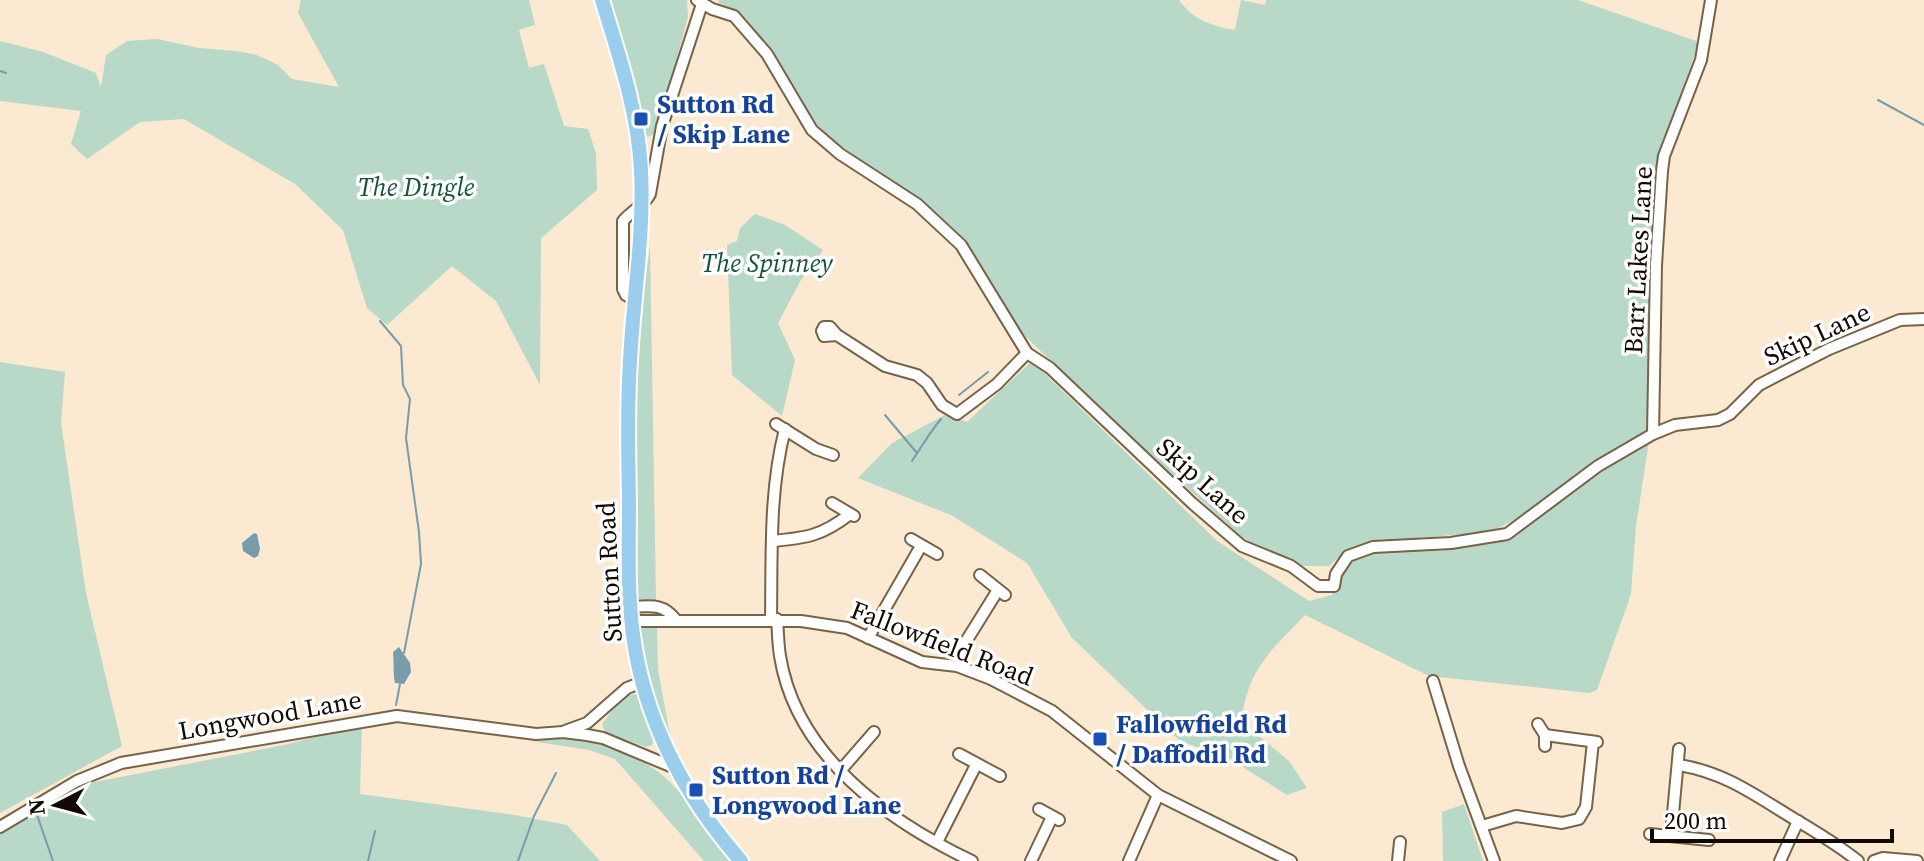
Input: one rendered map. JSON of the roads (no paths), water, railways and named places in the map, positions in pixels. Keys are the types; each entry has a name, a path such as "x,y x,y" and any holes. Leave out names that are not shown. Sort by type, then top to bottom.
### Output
{"main road":[{"name":"Sutton Road","path":"602,0 629,91 638,142 642,203 642,242 629,391 632,614 643,682 653,717 675,768 704,815 741,861"}],"street":[{"name":"Barr Lakes Lane","path":"1653,434 1656,265 1664,156 1701,60 1711,0"},
{"name":"Skip Lane","path":"642,203 647,201 650,194 657,146 699,2 734,16 767,54 812,130 840,154 917,204 961,245 1027,353 1050,368 1192,503 1242,546 1291,566 1318,586 1334,586 1336,574 1348,556 1373,547 1451,543 1507,534 1598,466 1653,434 1675,425 1718,420 1730,414 1759,385 1829,349 1900,320 1924,319"},
{"path":"638,142 657,146"},
{"path":"837,335 885,366 922,378 942,405 957,414 997,384 1027,353"},
{"path":"833,455 816,449 781,426 772,541 774,619 780,658 791,693 823,752 864,794 899,820 972,861"},
{"path":"772,541 810,538 852,515 832,503"},
{"path":"868,638 916,542 937,554"},
{"path":"957,666 965,643 1002,592 980,575"},
{"name":"Fallowfield Road","path":"632,614 676,620 774,619 847,628 922,662 957,666 1001,684 1052,711 1158,795 1291,861"},
{"path":"1433,681 1459,766 1494,861"},
{"name":"Longwood Lane","path":"563,732 587,723 627,688 643,682"},
{"path":"596,715 603,738"},
{"name":"Longwood Lane","path":"0,827 77,781 121,763 384,717 411,716 536,734 563,732 603,738 675,768"},
{"path":"1482,826 1516,816 1562,823 1579,819 1586,807 1595,742 1545,741 1538,724"},
{"path":"841,770 875,731"},
{"path":"1671,835 1679,749"},
{"path":"959,754 1000,776"},
{"path":"937,842 976,765"},
{"path":"1679,765 1719,775 1744,787 1833,841 1858,861"},
{"path":"1129,861 1158,795"},
{"path":"1031,861 1056,818 1039,809"},
{"path":"1780,861 1798,821"},
{"path":"1650,834 1709,841"},
{"path":"1398,861 1399,840"},
{"path":"1874,861 1883,858 1917,861"}],"water":[{"path":"254,533 257,534 260,549 254,558 243,551 242,543"},
{"path":"399,647 410,663 411,672 404,684 395,683 394,680 393,652"}],"waterway":[{"path":"0,71 6,73"},
{"path":"1878,100 1924,125"},
{"path":"380,321 401,346 403,385 410,399 406,438 421,564 404,653"},
{"path":"959,395 988,372"},
{"path":"885,415 917,453"},
{"path":"912,461 941,419"},
{"path":"396,705 400,684"},
{"path":"518,861 534,816 556,773"},
{"path":"36,812 53,861"},
{"path":"368,861 375,831"}],"place":[{"name":"Sutton Rd / Skip Lane","path":"641,119"},
{"name":"Fallowfield Rd / Daffodil Rd","path":"1100,739"},
{"name":"Sutton Rd / Longwood Lane","path":"696,790"}],"park label":[{"name":"The Dingle","path":"416,187"},
{"name":"The Spinney","path":"767,263"}]}
